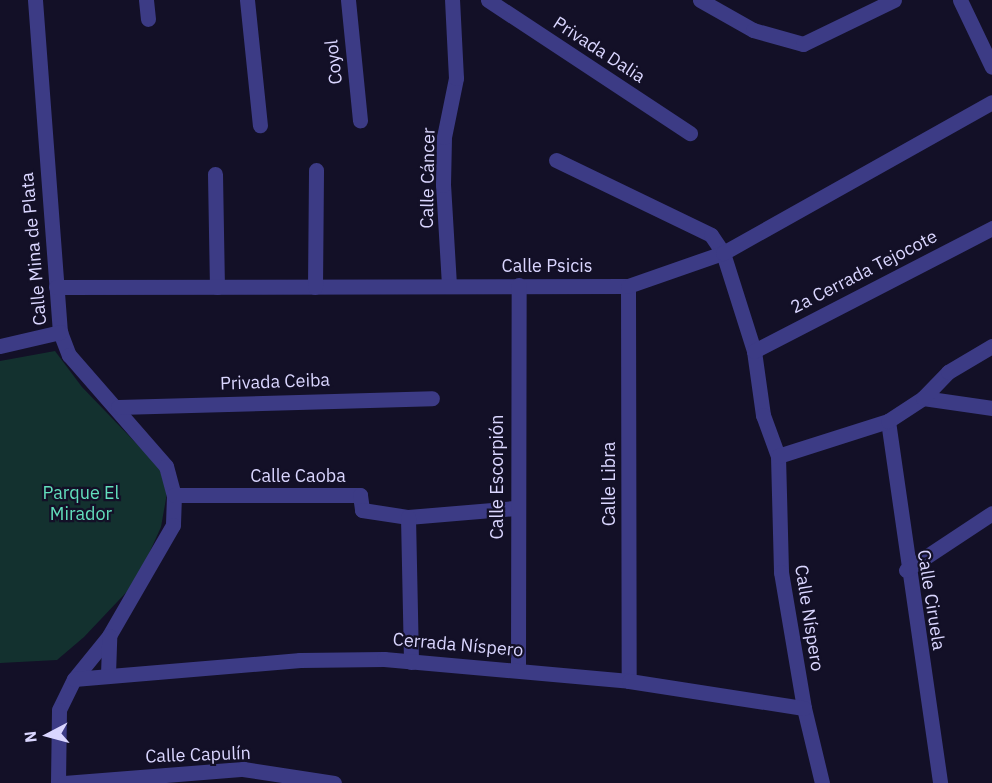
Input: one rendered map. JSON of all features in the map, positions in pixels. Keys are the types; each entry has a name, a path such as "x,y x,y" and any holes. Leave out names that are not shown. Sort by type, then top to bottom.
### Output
{"street":[{"name":"Calle Mina de Plata","path":"35,0 60,332 69,355 118,407 166,466 174,495 173,525 109,636 74,679 59,710 58,783"},
{"path":"146,0 148,19"},
{"path":"248,0 260,125"},
{"name":"Coyol","path":"348,0 360,120"},
{"name":"Calle Cáncer","path":"449,285 443,184 444,137 456,78 452,0"},
{"name":"Privada Dalia","path":"488,0 690,133"},
{"path":"700,0 753,30 803,44 894,0"},
{"path":"960,0 992,67"},
{"name":"Calle Psicis","path":"56,286 628,286 723,253 992,102"},
{"path":"556,160 711,236 723,253"},
{"path":"315,287 316,170"},
{"path":"215,174 217,287"},
{"name":"2a Cerrada Tejocote","path":"754,351 992,228"},
{"name":"Calle Níspero","path":"723,253 754,351 763,416 778,456 781,572 804,708 822,783"},
{"name":"Calle Escorpión","path":"518,669 516,508 519,285"},
{"name":"Calle Libra","path":"628,286 629,681"},
{"path":"0,346 60,332"},
{"path":"778,456 888,421 923,398 948,372 992,346"},
{"name":"Privada Ceiba","path":"118,407 432,398"},
{"path":"923,398 992,408"},
{"name":"Calle Ciruela","path":"888,421 906,570 940,783"},
{"name":"Calle Caoba","path":"174,495 360,495 362,510 408,517"},
{"path":"411,662 408,517 516,508"},
{"path":"906,570 992,513"},
{"path":"108,674 109,636"},
{"name":"Cerrada Níspero","path":"74,679 108,674 300,660 411,662 518,669 629,681 804,708"},
{"name":"Calle Capulín","path":"64,783 243,769 334,783"}],"green space":[{"name":"Parque El Mirador","path":"55,351 82,387 159,467 167,493 161,527 136,582 84,637 57,660 0,663 0,361"}]}
